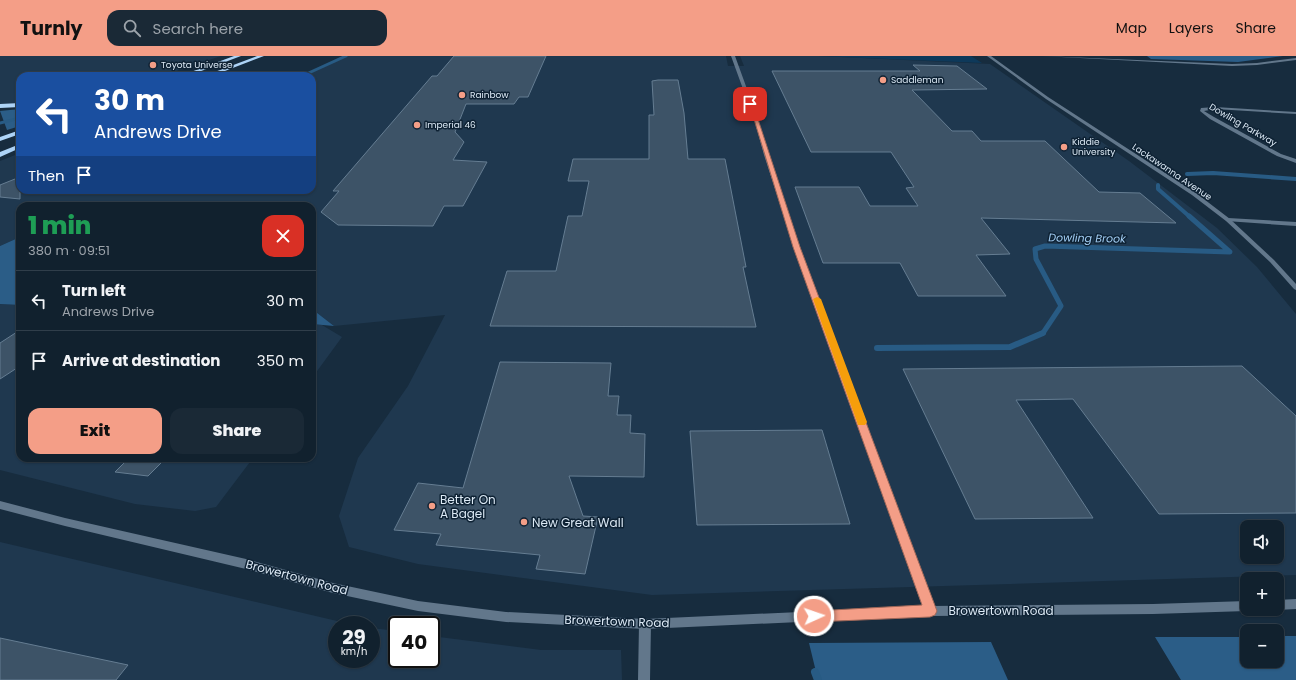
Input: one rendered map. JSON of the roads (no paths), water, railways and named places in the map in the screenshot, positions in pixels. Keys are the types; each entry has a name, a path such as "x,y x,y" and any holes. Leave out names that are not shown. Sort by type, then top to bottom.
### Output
{"highway":[{"path":"194,72 239,56"},
{"path":"218,72 262,56"},
{"path":"0,106 16,105"},
{"path":"0,139 16,133"},
{"path":"0,151 16,146"},
{"path":"0,155 16,147"}],"street":[{"path":"733,56 797,247 930,611"},
{"name":"Lackawanna Avenue","path":"988,56 1047,98 1194,194 1228,220 1272,261 1296,288"},
{"path":"1044,56 1232,65 1256,64 1296,59"},
{"name":"Dowling Parkway","path":"1296,113 1215,108 1203,109 1202,111 1279,155 1296,161"},
{"path":"1228,220 1296,224"},
{"name":"Browertown Road","path":"0,505 72,524 246,564 333,588 401,603 506,617 645,624 930,611 1153,609 1240,606"},
{"path":"1284,605 1296,604"},
{"path":"644,680 645,624"}],"waterway":[{"path":"311,72 346,56"},
{"path":"0,123 16,119"},
{"name":"Dowling Brook","path":"1187,174 1213,173 1296,179"},
{"name":"Dowling Brook","path":"1158,185 1158,189 1190,217"},
{"name":"Dowling Brook","path":"1043,333 1061,306 1036,259 1035,249 1045,246 1230,252 1189,216"},
{"name":"Dowling Brook","path":"877,348 1010,347 1043,333"},
{"name":"Dowling Brook","path":"815,672 818,680"}],"place":[{"name":"Toyota Universe","path":"153,65"},
{"name":"Saddleman","path":"883,80"},
{"name":"Rainbow","path":"462,95"},
{"name":"Imperial 46","path":"417,125"},
{"name":"Kiddie University","path":"1064,147"},
{"name":"Better On A Bagel","path":"432,506"},
{"name":"New Great Wall","path":"524,522"}]}
